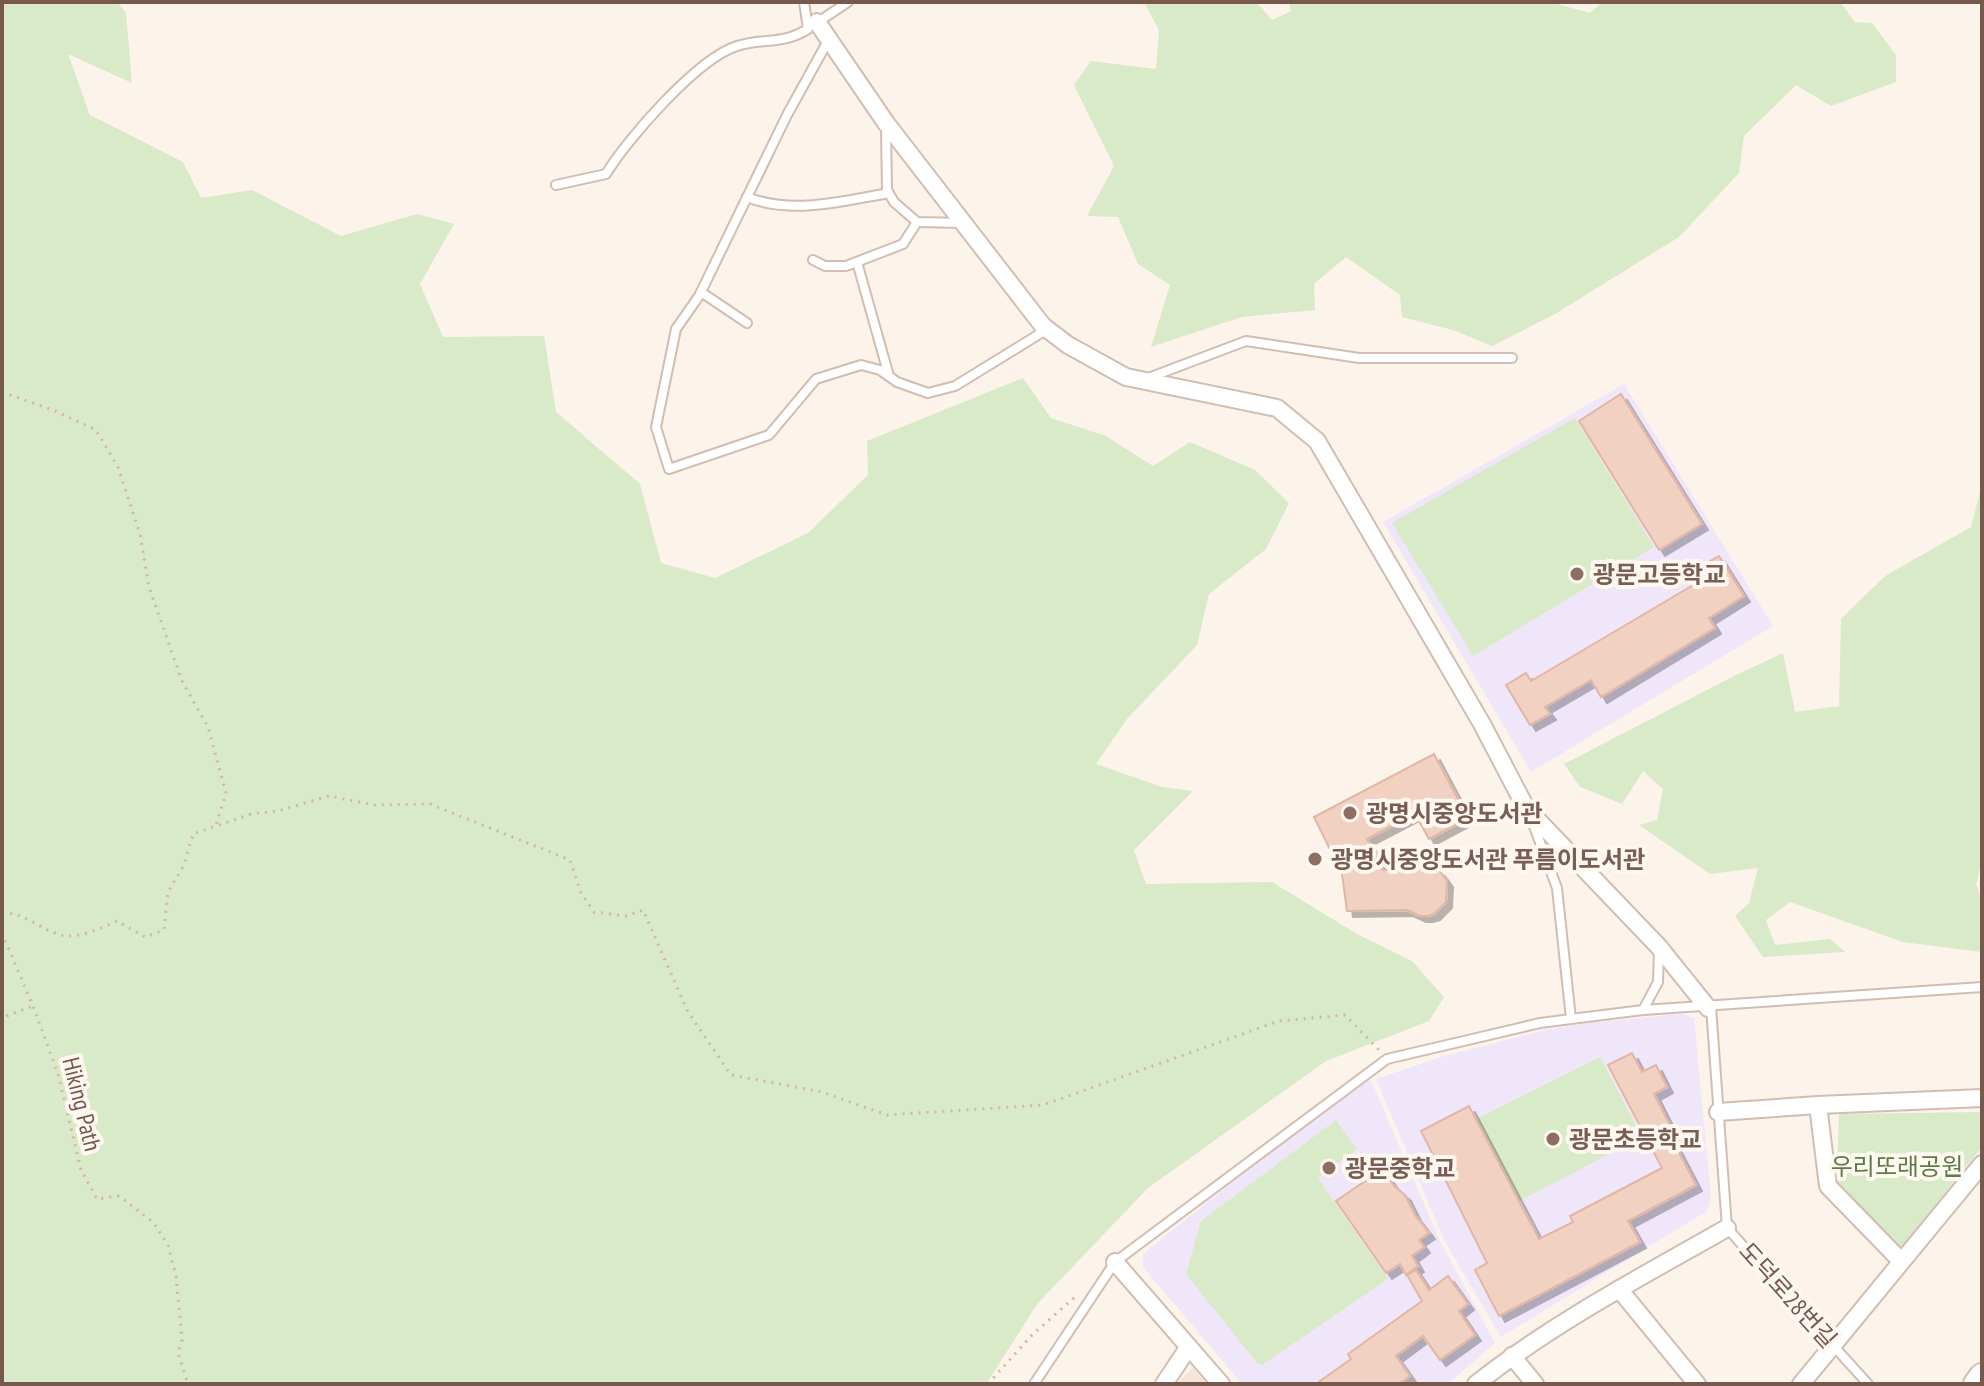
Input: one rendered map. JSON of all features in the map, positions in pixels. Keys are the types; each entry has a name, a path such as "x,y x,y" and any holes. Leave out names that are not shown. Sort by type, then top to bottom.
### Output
{"street":[{"path":"813,26 829,38 886,123 1047,330 1126,377 1277,408 1317,441 1482,724 1526,808 1659,947 1709,1008"},
{"path":"1718,1112 1982,1098"},
{"path":"1818,1105 1828,1186 1901,1261"},
{"path":"1801,1384 1980,1169"},
{"path":"1476,1384 1512,1356 1619,1289 1727,1228"},
{"path":"1115,1262 1221,1384"},
{"path":"1619,1289 1697,1384"},
{"path":"1164,1384 1188,1348"},
{"path":"1512,1356 1535,1384"},
{"path":"1976,1384 1982,1376"}],"lane":[{"path":"804,2 813,26"},
{"path":"556,185 606,174 629,141 713,58 737,46 786,40 848,2"},
{"path":"829,38 787,115 701,292 676,329 656,427 669,469 769,435 816,379 861,365 880,370 897,382 928,393 955,386 1047,330"},
{"path":"886,123 887,190 894,202 917,222 963,223"},
{"path":"747,197 767,205 824,204 889,193"},
{"path":"813,260 825,266 846,266 857,262 903,244 917,222"},
{"path":"857,262 889,376"},
{"path":"701,292 747,323"},
{"path":"1141,380 1246,341 1359,358 1512,358"},
{"path":"1526,808 1557,888 1571,1019"},
{"path":"1643,1010 1658,982 1659,947"},
{"path":"1034,1384 1115,1262 1387,1059 1540,1023 1643,1010 1709,1008 1982,987"},
{"name":"도덕로28번길","path":"1709,1008 1727,1228 1868,1384"}],"path":[{"path":"2,392 53,410 96,430 118,467 140,534 149,587 182,681 208,727 226,793 215,828"},
{"path":"2,913 14,913 68,936 101,929 117,921 145,937 164,930 168,892 184,865 193,834 251,814 278,811 329,796 374,805 430,804 570,860 581,893 594,912 627,916 643,910 688,1012 731,1075 822,1092 887,1115 1043,1105 1279,1021 1345,1015 1387,1059"},
{"name":"Hiking Path","path":"2,933 58,1074 81,1170 97,1199 119,1196 153,1222 168,1245 176,1276 182,1340 178,1353 188,1384"},
{"path":"2,946 8,946"},
{"path":"2,1023 7,1016 33,1006"},
{"path":"988,1384 1032,1335 1080,1293"}],"shaded area":[{"name":"광문고등학교","path":"1624,384 1773,626 1531,772 1383,522"},
{"name":"광문초등학교","path":"1681,1014 1694,1018 1711,1198 1707,1211 1501,1337 1444,1240 1376,1079 1441,1057 1545,1030"},
{"name":"광문중학교","path":"1370,1078 1440,1241 1495,1343 1448,1384 1242,1384 1143,1267 1143,1254 1340,1095"},
{"path":"1193,1368 1207,1384 1176,1384"}],"green space":[{"path":"2,2 117,2 126,13 132,83 68,54 90,115 183,162 201,198 252,190 341,236 417,214 454,224 420,284 443,337 544,336 556,412 640,484 661,563 715,578 808,533 868,475 867,441 1023,378 1051,418 1106,436 1153,466 1190,442 1255,470 1289,503 1266,549 1209,594 1197,645 1127,719 1096,764 1162,787 1193,791 1134,850 1146,884 1272,882 1357,934 1412,961 1444,997 1429,1021 1326,1061 1148,1188 1038,1303 988,1381 989,1384 2,1384"},
{"path":"1144,2 1256,2 1272,20 1291,11 1289,2 1550,2 1590,13 1602,2 1840,2 1855,22 1872,23 1896,55 1896,82 1831,106 1796,85 1744,136 1739,173 1679,237 1555,314 1492,346 1453,330 1402,317 1400,295 1346,257 1314,284 1315,310 1242,317 1151,347 1170,285 1138,264 1118,217 1087,216 1114,166 1074,85 1091,61 1156,69 1159,30"},
{"path":"1575,418 1654,547 1473,656 1392,523"},
{"path":"1982,484 1982,860 1976,884 1982,901 1982,952 1903,942 1790,902 1766,920 1775,945 1830,939 1845,952 1763,957 1735,916 1749,903 1758,868 1710,874 1639,825 1657,820 1663,789 1643,771 1622,804 1580,787 1564,764 1783,653 1795,712 1839,706 1841,619 1885,576 1971,527"},
{"path":"1600,1057 1642,1137 1519,1201 1476,1119"},
{"name":"우리또래공원","path":"1982,1112 1982,1147 1899,1250 1837,1181 1839,1114"},
{"path":"1336,1120 1357,1149 1318,1178 1388,1279 1262,1365 1257,1363 1186,1274 1201,1221"}],"building":[{"path":"1621,394 1702,524 1659,550 1579,421"},
{"path":"1719,556 1744,596 1709,618 1715,628 1601,697 1591,680 1545,707 1550,714 1530,725 1506,685 1526,673 1531,681 1700,581 1694,570"},
{"path":"1434,754 1468,818 1429,839 1415,814 1367,839 1383,870 1405,870 1420,864 1439,870 1447,881 1446,902 1434,914 1427,916 1407,910 1347,911 1342,874 1314,817"},
{"path":"1632,1053 1642,1072 1656,1065 1667,1087 1654,1094 1696,1185 1628,1221 1640,1242 1499,1316 1475,1270 1487,1263 1421,1131 1469,1106 1539,1239 1573,1222 1570,1216 1662,1168 1608,1065"},
{"path":"1383,1169 1394,1186 1405,1195 1429,1233 1419,1240 1424,1247 1412,1256 1418,1266 1406,1275 1400,1264 1386,1273 1336,1201"},
{"path":"1416,1270 1429,1290 1448,1276 1468,1304 1459,1311 1475,1335 1440,1360 1423,1336 1396,1356 1410,1376 1399,1384 1316,1384 1351,1359 1348,1354 1422,1301 1407,1275"}],"place":[{"name":"광문고등학교","path":"1577,574"},
{"name":"광명시중앙도서관","path":"1350,813"},
{"name":"광명시중앙도서관 푸름이도서관","path":"1315,859"},
{"name":"광문초등학교","path":"1553,1139"},
{"name":"광문중학교","path":"1329,1168"}]}
